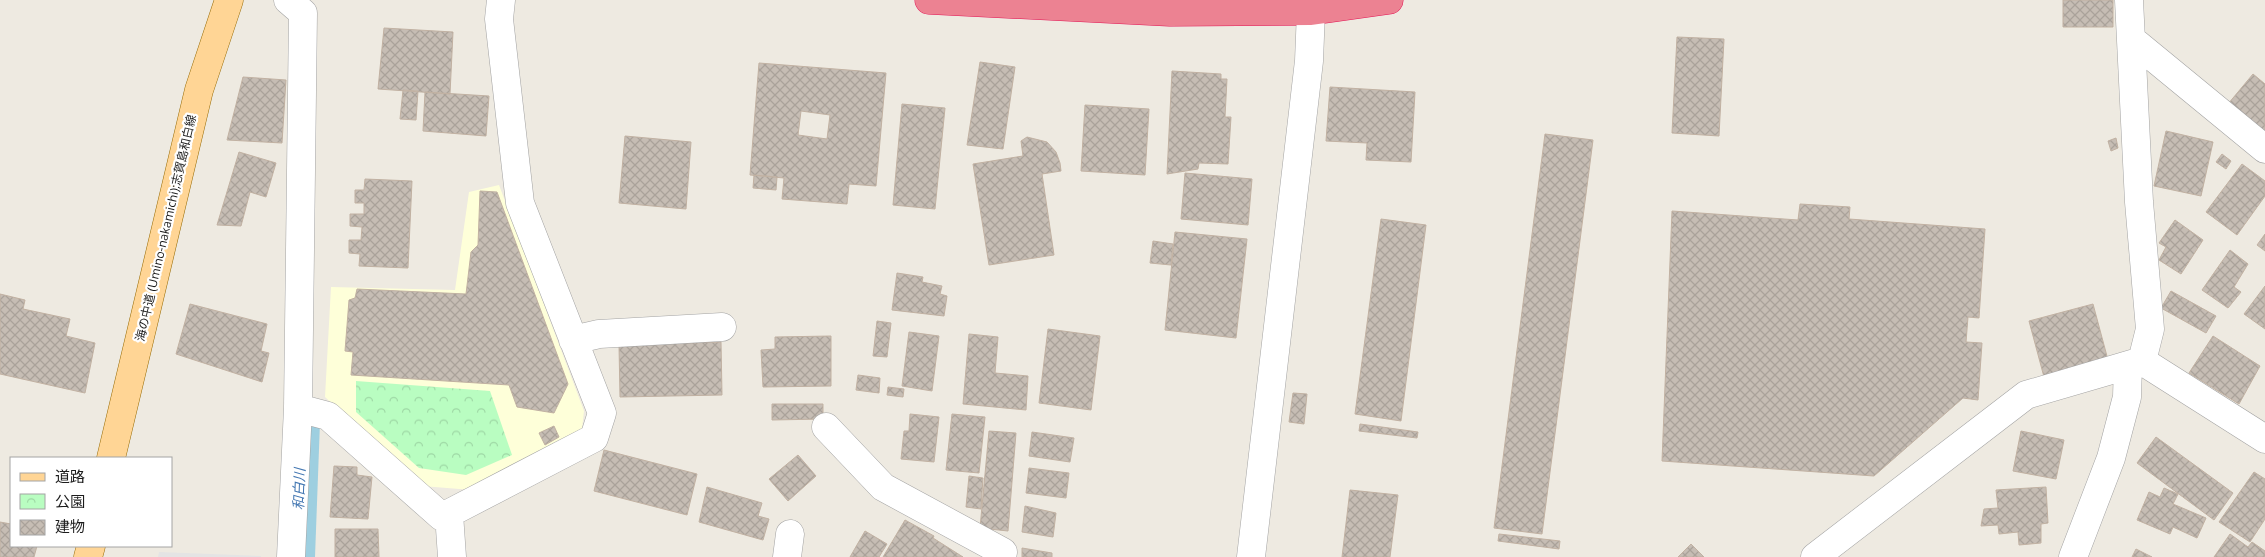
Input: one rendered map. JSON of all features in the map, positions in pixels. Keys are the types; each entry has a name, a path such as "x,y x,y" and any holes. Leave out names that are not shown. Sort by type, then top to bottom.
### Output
{"highway":[{"path":"929,0 1311,10 1389,0"}],"main road":[{"name":"海の中道 (Umino-nakamichi);志賀島和白線","path":"111,457 199,90 229,0"}],"street":[{"path":"288,0 303,13 298,408 291,557"},
{"path":"298,408 328,416 442,517 594,438 602,413 520,203 499,19 501,0"},
{"path":"2073,557 2111,458 2135,363 2150,329 2139,202 2129,0"},
{"path":"1251,557 1309,61 1311,10"},
{"path":"2131,39 2265,149"},
{"path":"573,340 599,334 722,327"},
{"path":"1815,557 2026,395 2135,363 2265,439"},
{"path":"826,427 883,487 1003,552 1002,557"},
{"path":"449,514 452,557"}],"shaded area":[{"path":"499,185 584,411 582,429 472,490 422,486 325,397 331,287 455,290 469,192"},
{"path":"159,552 261,556 261,557 158,557"}],"green space":[{"path":"356,381 490,391 512,455 466,475 419,468 356,412"}],"building":[{"path":"2063,0 2113,0 2113,27 2063,27"},
{"path":"384,28 453,32 450,94 378,89"},
{"path":"1677,37 1724,39 1719,136 1672,133"},
{"path":"980,62 1015,67 1003,149 967,145"},
{"path":"759,63 886,73 876,186 849,184 847,204 782,199 784,178 750,175","holes":["801,111 830,115 827,139 798,135"]},
{"path":"1172,71 1221,74 1221,79 1227,79 1225,117 1231,117 1228,164 1199,163 1198,169 1167,174"},
{"path":"2253,74 2265,84 2265,143 2223,110"},
{"path":"243,77 286,80 282,143 227,140"},
{"path":"1330,87 1415,92 1411,162 1366,160 1367,143 1326,141"},
{"path":"403,90 418,91 416,120 400,119"},
{"path":"425,92 489,96 486,136 423,131"},
{"path":"902,104 945,108 935,209 893,205"},
{"path":"1085,105 1149,109 1145,175 1081,171"},
{"path":"2166,131 2213,142 2201,196 2154,186"},
{"path":"1545,134 1593,140 1542,534 1494,528"},
{"path":"625,136 691,142 686,209 619,203"},
{"path":"1027,137 1047,142 1056,152 1060,163 1061,171 1042,174 1054,255 989,265 973,164 1023,156 1021,141"},
{"path":"2116,138 2118,148 2111,151 2108,141"},
{"path":"239,152 276,163 266,197 250,192 241,226 217,225"},
{"path":"2222,154 2231,161 2226,169 2216,162"},
{"path":"2242,164 2265,181 2265,196 2237,235 2206,212"},
{"path":"1185,173 1252,179 1248,225 1181,219"},
{"path":"754,175 777,177 776,190 753,188"},
{"path":"365,179 412,181 408,268 359,266 360,254 349,253 349,240 361,240 362,227 350,226 350,214 364,214 364,203 355,203 355,190 364,190"},
{"path":"480,191 497,192 568,384 554,413 517,407 509,385 351,375 353,352 345,351 349,300 355,298 357,289 466,294 471,252 478,245"},
{"path":"1800,204 1850,207 1849,219 1985,229 1979,318 1968,317 1966,342 1982,343 1978,400 1963,398 1874,476 1662,461 1672,211 1798,220"},
{"path":"1381,219 1426,225 1401,421 1355,414"},
{"path":"2175,220 2203,240 2181,274 2159,260 2166,247 2159,243"},
{"path":"1175,232 1247,239 1236,338 1165,330"},
{"path":"2265,234 2265,251 2257,245"},
{"path":"1153,241 1173,244 1171,265 1150,263"},
{"path":"2230,250 2248,264 2234,287 2241,292 2228,308 2202,290"},
{"path":"897,273 923,277 922,282 942,286 940,294 947,296 944,316 892,310"},
{"path":"2265,286 2265,329 2244,314"},
{"path":"2171,291 2216,316 2206,333 2161,308"},
{"path":"0,294 25,300 23,309 70,319 66,336 95,343 85,393 0,374"},
{"path":"190,304 267,324 261,351 269,353 262,382 176,354"},
{"path":"2093,304 2108,360 2044,377 2029,321"},
{"path":"877,321 891,323 887,357 873,356"},
{"path":"1048,329 1100,336 1091,410 1039,403"},
{"path":"909,332 939,336 932,391 902,386"},
{"path":"969,334 998,337 995,373 1028,376 1026,410 963,404"},
{"path":"831,336 831,386 763,387 761,350 775,349 775,337"},
{"path":"2213,336 2260,366 2239,404 2189,373"},
{"path":"721,342 722,395 620,397 619,345"},
{"path":"858,375 880,378 879,393 856,390"},
{"path":"888,387 904,389 903,397 887,395"},
{"path":"1293,393 1307,394 1304,424 1289,422"},
{"path":"772,404 823,404 823,419 772,420"},
{"path":"910,414 939,417 934,462 901,459 904,431 909,431"},
{"path":"952,414 985,417 979,473 946,470"},
{"path":"1360,424 1418,432 1417,438 1359,431"},
{"path":"554,426 559,437 545,445 539,433"},
{"path":"989,431 1016,433 1008,531 980,528"},
{"path":"2021,431 2064,440 2056,479 2013,471"},
{"path":"1032,432 1074,438 1070,462 1029,456"},
{"path":"2156,437 2233,493 2214,520 2137,463"},
{"path":"604,450 697,474 687,515 594,491"},
{"path":"798,455 816,476 788,501 769,479"},
{"path":"334,466 357,467 357,475 372,477 368,519 330,517"},
{"path":"1029,468 1069,473 1066,498 1026,493"},
{"path":"2254,472 2265,479 2265,519 2250,542 2219,522"},
{"path":"969,476 983,478 981,509 966,507"},
{"path":"707,487 762,503 758,516 769,519 763,540 699,522"},
{"path":"2046,487 2048,523 2041,524 2041,543 2019,545 2018,532 1999,534 1998,525 1981,526 1984,509 1998,508 1996,490"},
{"path":"2164,488 2178,494 2173,504 2206,518 2197,538 2173,527 2170,534 2137,520 2149,492 2160,497"},
{"path":"1350,490 1398,495 1390,557 1342,557"},
{"path":"1025,506 1056,513 1053,537 1022,532"},
{"path":"905,520 934,536 933,538 963,557 883,557"},
{"path":"0,522 10,524 10,547 37,547 34,557 0,557"},
{"path":"335,529 378,529 379,557 335,557"},
{"path":"865,531 887,544 879,557 850,557"},
{"path":"1499,534 1560,541 1559,549 1498,541"},
{"path":"2230,534 2248,547 2252,542 2265,551 2265,557 2214,557"},
{"path":"1691,544 1704,557 1678,557"},
{"path":"1022,548 1052,553 1052,557 1022,557"},
{"path":"2136,549 2152,557 2132,557"}],"waterway":[{"name":"和白川","path":"310,557 315,422"}]}
